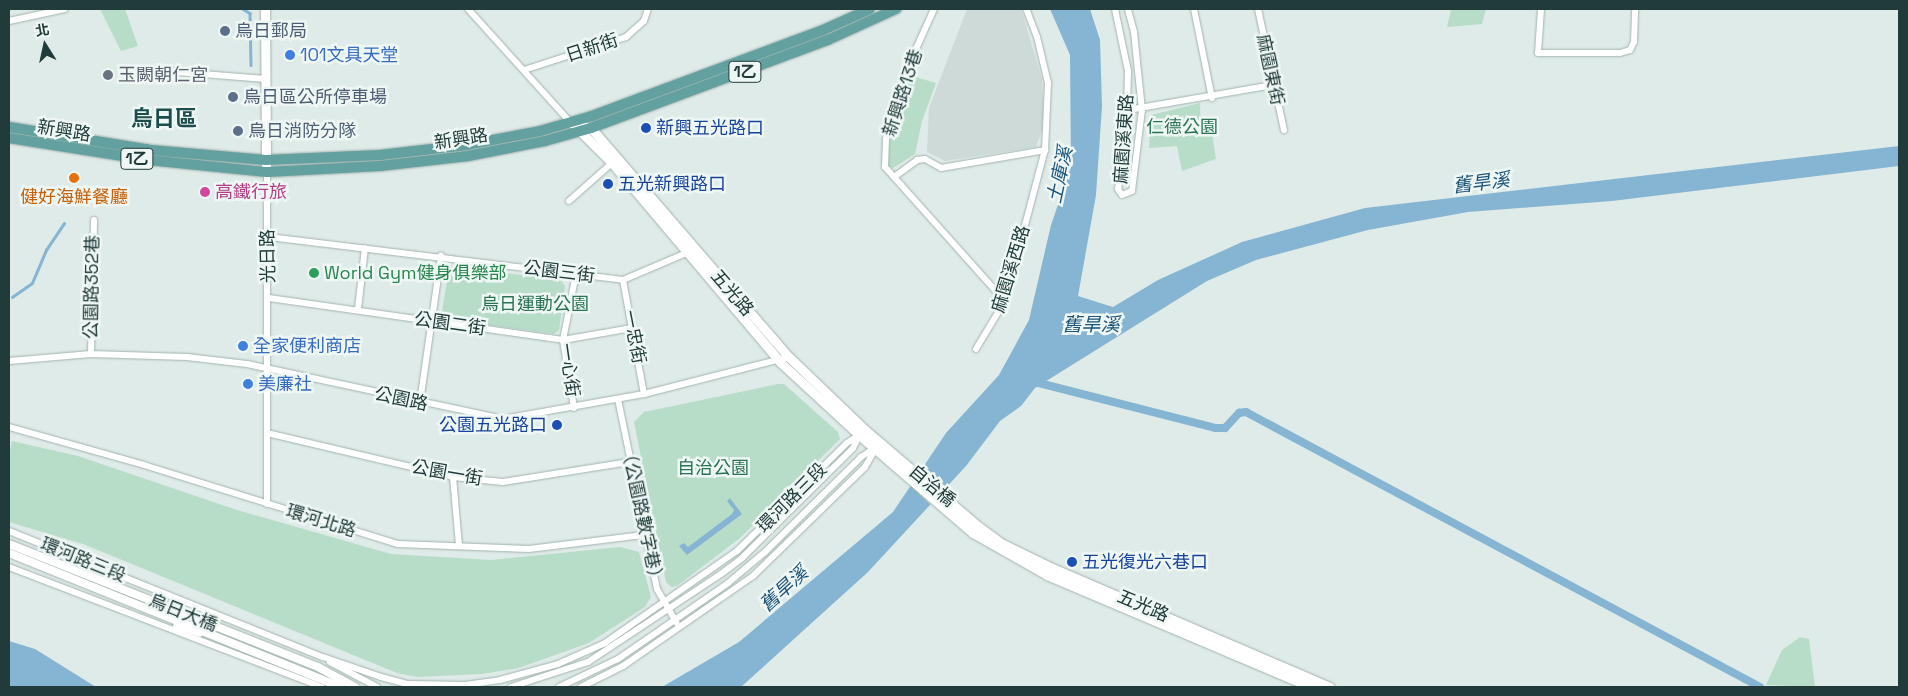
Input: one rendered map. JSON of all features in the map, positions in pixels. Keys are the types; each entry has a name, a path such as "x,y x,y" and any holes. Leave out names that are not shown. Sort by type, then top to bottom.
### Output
{"main road":[{"name":"光日路","path":"266,9 266,172"},
{"name":"新興路","path":"9,127 151,150 266,160 428,150 571,123 823,30 870,9"},
{"name":"新興路","path":"9,138 148,160 266,172 380,166 468,156 586,130 828,40 896,9"},
{"path":"571,123 586,130"},
{"name":"五光路","path":"586,130 612,163 691,251 789,358 862,433"},
{"name":"五光路","path":"586,130 691,251 780,362 898,463"},
{"name":"自治橋","path":"898,463 961,516"},
{"name":"五光路","path":"961,516 997,549 1022,563 1310,687"},
{"name":"五光路","path":"961,516 1001,543 1035,560 1330,687"}],"street":[{"path":"9,21 65,9"},
{"path":"468,9 571,123"},
{"name":"日新街","path":"524,70 626,37 644,21 648,9"},
{"name":"新興路13巷","path":"934,9 906,71 886,139 885,167 1004,301"},
{"name":"麻園溪西路","path":"976,349 1004,301 1045,150 1048,83 1037,37 1026,9"},
{"name":"麻園溪東路","path":"1116,9 1128,71 1128,110 1118,189 1122,195 1132,191 1142,110 1134,32 1128,9"},
{"path":"1194,9 1212,98"},
{"name":"麻園東街","path":"1258,9 1284,130"},
{"path":"1541,9 1538,53 1620,53 1630,50 1634,42 1635,9"},
{"path":"129,77 152,70 266,79"},
{"path":"1128,110 1142,110 1212,98 1273,85"},
{"path":"894,177 917,160 925,159 941,168 1045,150"},
{"path":"569,201 612,163"},
{"name":"光日路","path":"266,172 269,237 267,504"},
{"name":"公園路352巷","path":"91,354 94,220"},
{"name":"公園三街","path":"269,237 441,256 623,280 691,251"},
{"path":"358,309 365,248"},
{"path":"420,402 434,322 441,256"},
{"name":"一心街","path":"574,408 563,340 576,274"},
{"name":"一忠街","path":"623,280 644,394"},
{"name":"公園二街","path":"269,298 358,309 563,340 632,328"},
{"name":"公園路","path":"9,361 91,354 187,358 268,370 503,420 644,394 780,362 789,358"},
{"name":"（公園路數字巷）","path":"618,399 643,536 663,602 680,627"},
{"name":"環河北路","path":"9,427 398,544 529,549 643,536"},
{"name":"公園一街","path":"267,433 453,477 503,482 629,462"},
{"name":"環河路三段","path":"9,531 323,657 408,684 436,686 500,680 581,655 663,602 737,551 847,443 862,433"},
{"name":"環河路三段","path":"511,687 588,662 669,610 742,558 853,448 862,433"},
{"name":"環河路三段","path":"559,687 596,672 676,620 746,569 861,457 878,446"},
{"name":"環河路三段","path":"582,687 623,666 758,571 865,467 878,446"},
{"path":"453,477 459,546"},
{"name":"烏日大橋","path":"9,544 318,667 355,687"},
{"name":"烏日大橋","path":"9,553 315,674 340,687"},
{"name":"環河路三段","path":"9,567 322,687"},
{"name":"環河路三段","path":"118,609 207,636 340,687"},
{"name":"環河路三段","path":"323,657 377,687"}],"shaded area":[{"path":"967,9 1021,9 1042,79 1044,125 1036,147 945,161 927,152 929,108"}],"green space":[{"path":"100,9 125,9 138,46 121,51"},
{"path":"1451,9 1486,9 1482,24 1447,27"},
{"path":"909,75 936,83 922,121 915,154 893,168 888,166 888,145"},
{"name":"仁德公園","path":"1200,103 1201,133 1212,133 1216,159 1182,171 1177,146 1149,148 1151,115"},
{"name":"烏日運動公園","path":"454,268 560,279 565,286 559,330 554,334 445,319 442,311 448,275"},
{"name":"自治公園","path":"784,384 838,432 840,439 740,538 677,586 671,587 666,582 634,422 644,412"},
{"path":"12,441 78,456 237,510 391,554 491,560 620,547 639,552 651,597 645,607 589,643 519,668 482,674 417,677 397,673 83,544 12,523 9,521 9,455"},
{"path":"1800,637 1809,639 1815,687 1766,685 1782,650"}],"water":[{"name":"舊旱溪","path":"1050,9 1090,9 1100,40 1102,106 1096,195 1078,296 1113,307 1158,280 1242,242 1365,208 1899,146 1899,166 1612,201 1468,212 1368,230 1256,260 1207,281 1035,388 1021,406 1000,421 966,466 868,572 741,687 662,687 739,642 893,512 946,433 999,375 1029,320 1051,225 1071,167 1070,55"},
{"path":"730,498 742,514 687,555 679,546 684,543 688,547 732,514 734,510 727,501"},
{"path":"9,641 35,649 96,687 9,687"}],"pier":[{"path":"922,465 948,489 932,506 906,482"}],"waterway":[{"path":"243,9 250,13 251,65"},
{"path":"12,297 32,283 46,250 64,223"},
{"path":"1031,381 1215,428 1225,428 1239,413 1246,412 1760,687"}],"place":[{"name":"烏日郵局","path":"225,31"},
{"name":"101文具天堂","path":"290,55"},
{"name":"玉闕朝仁宮","path":"108,75"},
{"name":"烏日區公所停車場","path":"233,97"},
{"name":"新興五光路口","path":"646,128"},
{"name":"烏日消防分隊","path":"238,131"},
{"name":"健好海鮮餐廳","path":"74,178"},
{"name":"五光新興路口","path":"608,184"},
{"name":"高鐵行旅","path":"205,192"},
{"name":"World Gym健身俱樂部","path":"314,273"},
{"name":"全家便利商店","path":"243,346"},
{"name":"美廉社","path":"248,384"},
{"name":"公園五光路口","path":"557,425"},
{"name":"五光復光六巷口","path":"1072,562"}],"district":[{"name":"烏日區","path":"164,119"}],"water label":[{"name":"土庫溪","path":"1060,175"}]}
